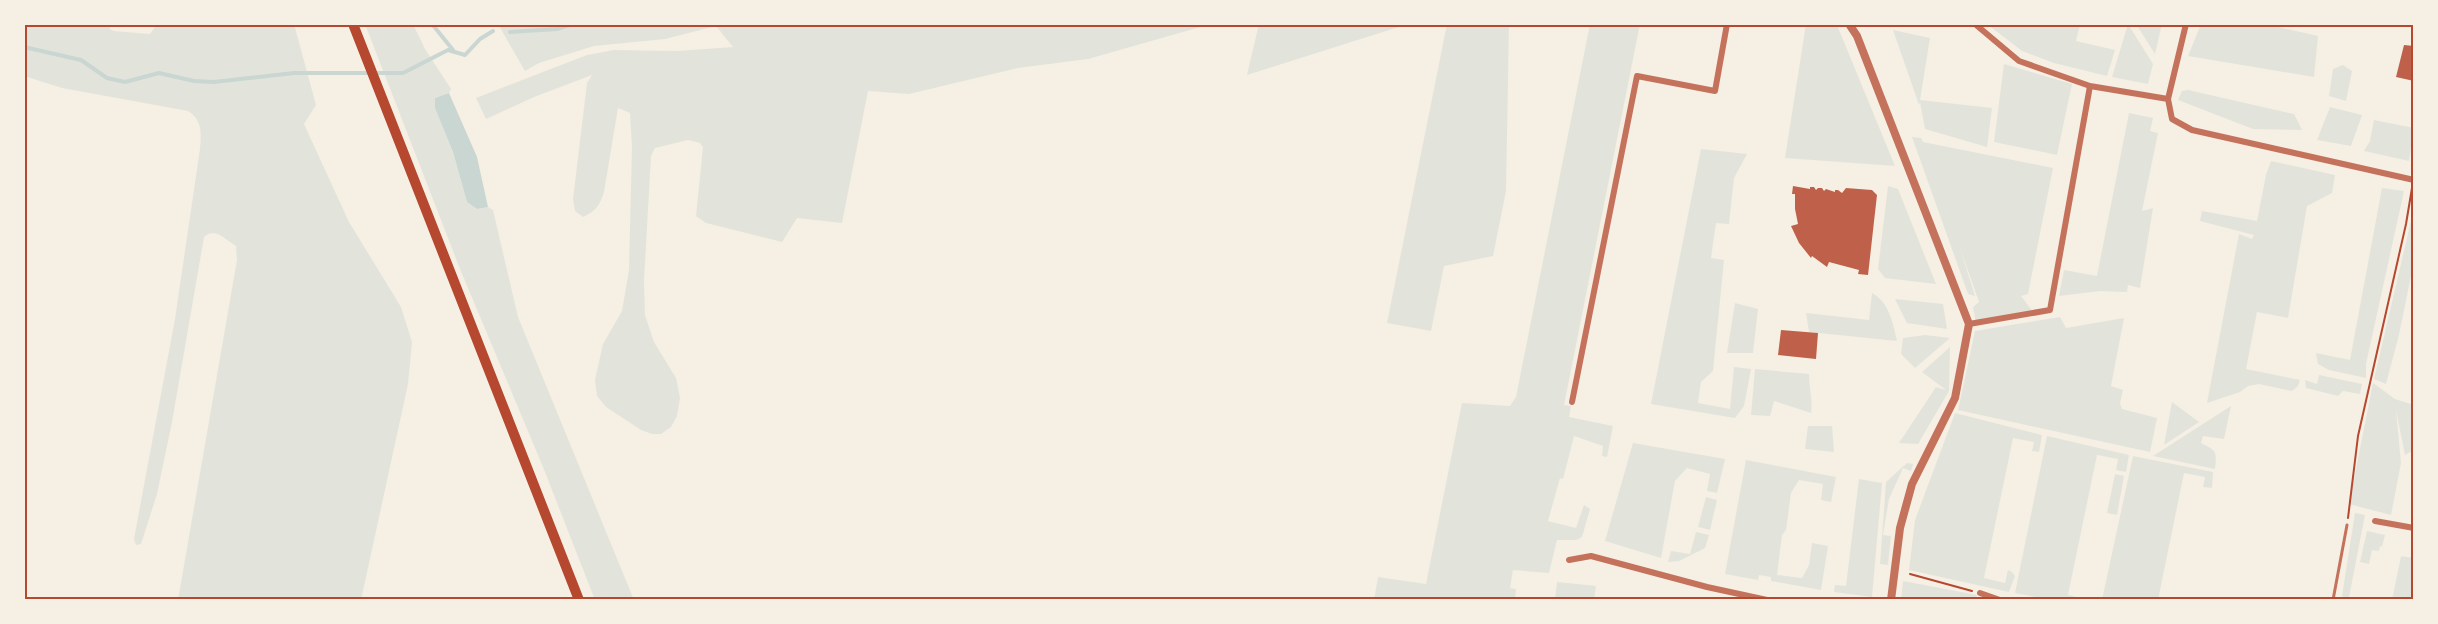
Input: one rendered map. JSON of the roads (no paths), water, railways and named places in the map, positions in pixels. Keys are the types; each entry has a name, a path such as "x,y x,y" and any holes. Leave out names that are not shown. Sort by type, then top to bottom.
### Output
{"main road":[{"path":"352,24 579,600"}],"street":[{"path":"1572,402 1637,76 1715,91 1727,24"},
{"path":"1849,24 1857,36 1918,188 1969,324 1955,398 1912,484 1900,528 1891,600"},
{"path":"1976,24 2019,61 2090,86 2169,99"},
{"path":"2186,24 2169,99 2172,120 2192,130 2413,183"},
{"path":"1969,324 2050,310 2090,86"},
{"path":"2375,521 2414,528"},
{"path":"1569,560 1591,556 1707,587 1767,600"},
{"path":"1980,593 2000,600"}],"lane":[{"path":"2333,600 2347,525"}],"waterway":[{"path":"432,24 453,50"},
{"path":"510,32 557,29 572,24"},
{"path":"24,47 81,60 107,78 125,82 159,73 194,81 214,82 294,73 403,73 448,50 465,55 480,39 493,31"}]}
